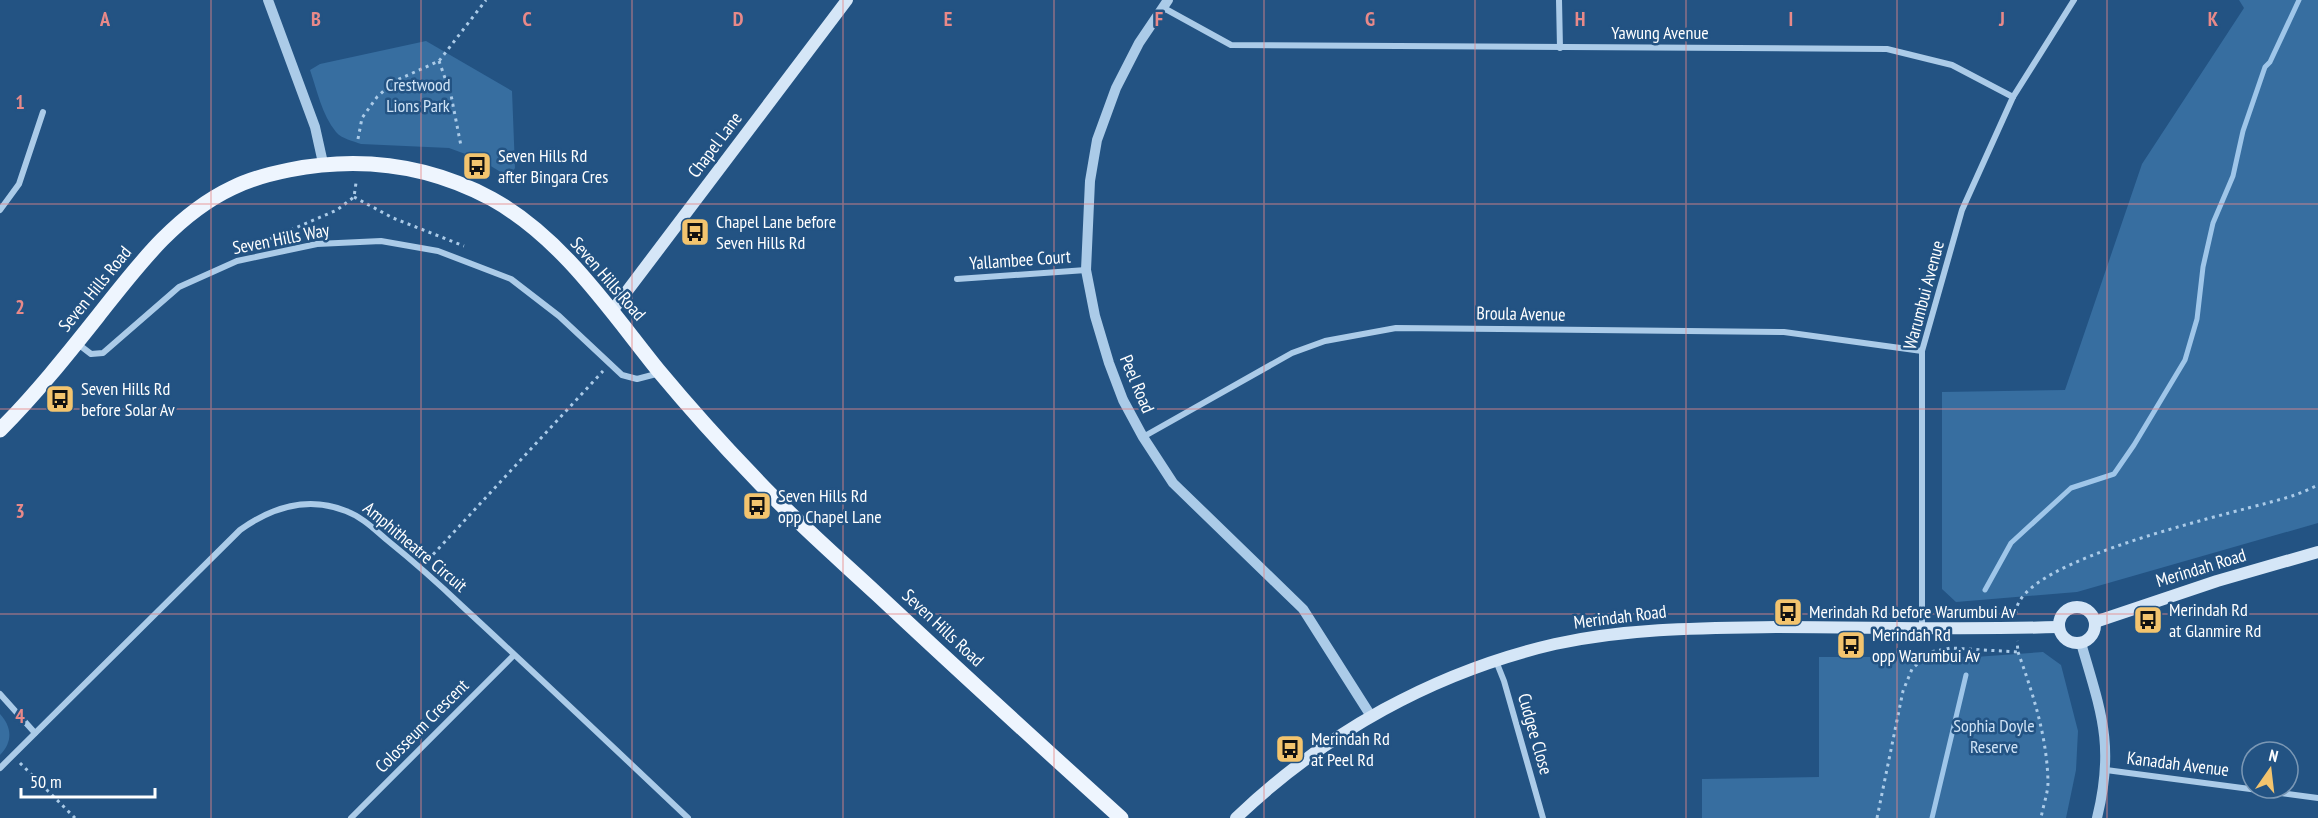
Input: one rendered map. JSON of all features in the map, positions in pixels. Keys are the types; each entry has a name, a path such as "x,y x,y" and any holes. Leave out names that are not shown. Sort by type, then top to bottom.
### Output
{"main road":[{"name":"Chapel Lane","path":"612,311 847,0"},
{"name":"Seven Hills Road","path":"0,430 76,343 140,263 189,215 230,188 250,180 323,163 357,162 409,168 440,177 494,201 518,216 545,239 612,311 661,373 755,479 1120,818"},
{"name":"Merindah Road","path":"2095,622 2217,581 2318,552"},
{"path":"2077,607 2088,611 2095,622 2094,633 2086,641 2075,644 2064,639 2058,627 2065,611 2077,607"},
{"name":"Merindah Road","path":"1236,818 1265,791 1316,751 1371,716 1441,680 1496,660 1556,644 1660,629 2058,627"}],"street":[{"path":"268,0 315,127 323,163"},
{"path":"1559,0 1560,48"},
{"name":"Warumbui Avenue","path":"1922,627 1922,351 1962,210 2013,98 2074,0"},
{"name":"Yawung Avenue","path":"1165,4 1231,45 1887,49 1952,65 2013,98"},
{"name":"Peel Road","path":"1165,4 1139,43 1116,88 1097,140 1090,181 1086,270 1095,316 1123,400 1173,483 1282,586 1303,609 1371,716"},
{"path":"0,210 19,184 43,111"},
{"name":"Seven Hills Way","path":"76,343 91,354 103,353 179,287 237,261 317,244 381,241 438,251 511,279 559,316 622,375 637,379 661,373"},
{"name":"Yallambee Court","path":"957,279 1086,270"},
{"name":"Broula Avenue","path":"1143,436 1292,353 1325,341 1396,328 1784,332 1922,351"},
{"name":"Amphitheatre Circuit","path":"0,768 240,530 258,517 275,509 312,504 330,506 365,521 421,567 688,818"},
{"path":"2081,643 2100,708 2107,750 2106,770 2097,818"},
{"name":"Colosseum Crescent","path":"351,818 514,655"},
{"name":"Cudgee Close","path":"1496,660 1511,703 1543,818"},
{"path":"0,694 35,733"},
{"name":"Kanadah Avenue","path":"2106,770 2318,798"}],"path":[{"path":"358,139 362,118 377,97 395,81 439,61 486,0"},
{"path":"439,61 451,95 461,146"},
{"path":"263,256 259,243 337,210 354,197 356,183"},
{"path":"354,197 393,218 467,247"},
{"path":"421,567 604,370"},
{"path":"2018,652 2033,695 2044,739 2048,784 2041,818"},
{"path":"12,756 75,818"}],"green space":[{"path":"2239,0 2318,0 2318,523 2077,592 1956,602 1942,589 1942,392 2065,390 2142,164 2244,8"},
{"name":"Crestwood Lions Park","path":"426,41 512,91 515,168 509,177 479,159 449,148 361,144 341,136 331,125 320,102 310,70 320,64"},
{"name":"Sophia Doyle Reserve","path":"2043,652 2061,665 2078,731 2076,770 2066,818 1702,818 1702,779 1819,777 1819,657 1975,657"},
{"path":"0,714 9,729 9,740 0,755"}],"waterway":[{"path":"1985,590 2011,543 2071,488 2114,474 2185,360 2197,319 2203,267 2213,223 2233,176 2243,131 2265,67 2270,62 2299,0"},
{"path":"1932,818 1966,675"}],"place":[{"name":"Seven Hills Rd after Bingara Cres","path":"477,166"},
{"name":"Chapel Lane before Seven Hills Rd","path":"695,232"},
{"name":"Seven Hills Rd before Solar Av","path":"60,399"},
{"name":"Seven Hills Rd opp Chapel Lane","path":"757,506"},
{"name":"Merindah Rd before Warumbui Av","path":"1788,612"},
{"name":"Merindah Rd at Glanmire Rd","path":"2148,620"},
{"name":"Merindah Rd opp Warumbui Av","path":"1851,645"},
{"name":"Merindah Rd at Peel Rd","path":"1290,749"}]}
